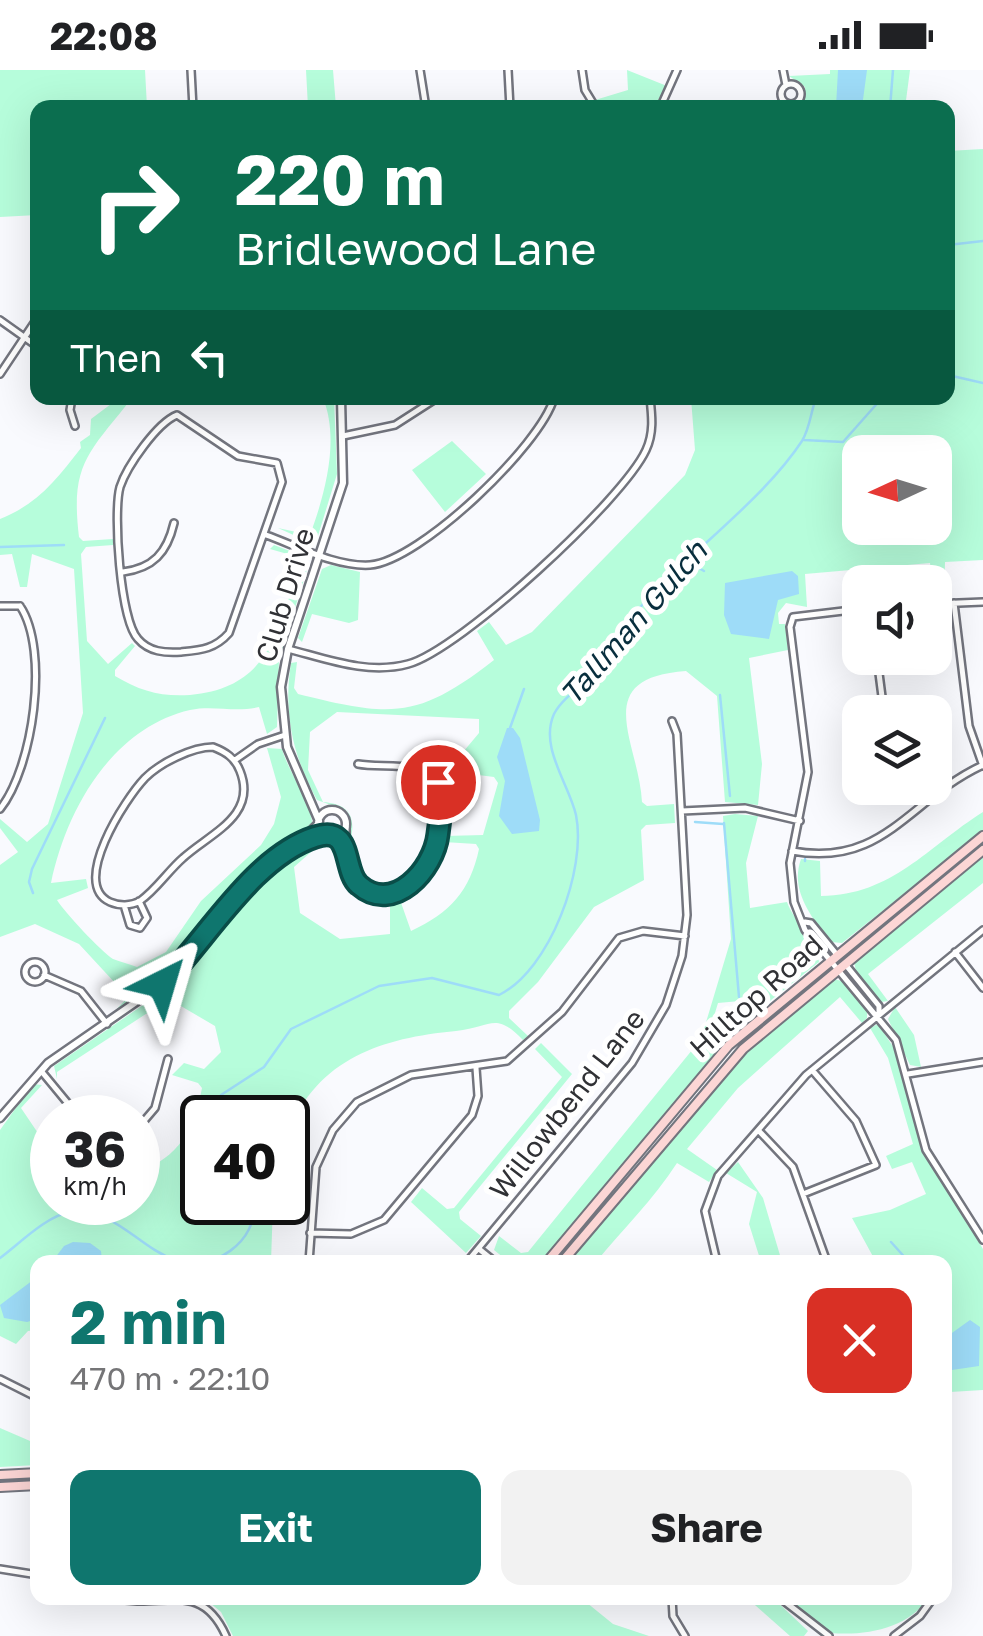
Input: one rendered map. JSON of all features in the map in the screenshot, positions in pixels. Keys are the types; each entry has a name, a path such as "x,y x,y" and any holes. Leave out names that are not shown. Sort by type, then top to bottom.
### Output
{"main road":[{"name":"Hilltop Road","path":"552,1255 715,1060 833,956 983,836"},
{"name":"Hilltop Road","path":"568,1255 722,1070 840,966 983,850"},
{"path":"0,1475 30,1473"},
{"path":"0,1487 30,1485"}],"street":[{"path":"191,70 193,100"},
{"path":"420,70 425,100"},
{"path":"508,70 510,100"},
{"path":"582,70 592,100"},
{"path":"664,100 677,70"},
{"path":"782,100 786,85 783,70"},
{"path":"786,85 800,90 796,100"},
{"path":"0,320 30,341"},
{"path":"0,374 30,327"},
{"path":"71,405 75,426"},
{"name":"Club Drive","path":"329,836 319,823 285,735 282,687 288,649 343,483 341,405"},
{"path":"343,436 383,430 425,405"},
{"path":"266,535 358,565 401,555 479,492 540,428 551,405"},
{"path":"288,649 376,669 409,664 435,653 525,584 634,470 650,439 650,405"},
{"path":"174,407 176,416 238,456 280,460 281,490 232,628 220,643 206,649 162,652 141,642 126,616 120,488 163,425 176,416"},
{"path":"123,572 154,562 168,542 174,523"},
{"path":"792,851 831,855 862,848 983,766 970,728 954,603 983,602"},
{"path":"0,606 22,604 36,702 16,782 0,809"},
{"path":"842,611 790,615 808,772 792,851 790,888 805,930 879,1006 879,1014 898,1042 928,1153 983,1240"},
{"name":"Willowbend Lane","path":"474,1255 644,1046 673,986 685,936 682,811 677,734 672,721"},
{"path":"235,760 258,744 285,735"},
{"path":"216,748 235,760 244,792 234,818 184,856 139,901 124,905 100,894 93,869 140,784 154,771 196,749 216,748"},
{"path":"310,802 341,812 354,880 365,889 386,892 403,888 424,874 437,847 441,790 436,779 422,771 358,764"},
{"path":"436,779 447,769"},
{"path":"682,811 745,808 800,821"},
{"path":"0,1118 40,1070 162,984 234,898 299,844 329,810"},
{"path":"299,844 329,836 346,826"},
{"path":"329,836 348,850"},
{"path":"345,884 354,880"},
{"path":"124,905 130,925 140,928 148,918 139,901"},
{"path":"714,1255 706,1217 709,1192 718,1176 812,1070 983,930"},
{"path":"309,1255 319,1158 333,1130 354,1105 402,1078 508,1060 530,1044 570,1002 619,938 643,931 685,936"},
{"path":"955,952 983,988"},
{"path":"44,975 81,991 107,1024"},
{"path":"159,1095 168,1060"},
{"path":"908,1074 983,1062"},
{"path":"310,1233 359,1232 391,1214 472,1115 478,1096 476,1068"},
{"path":"40,1070 61,1095"},
{"path":"803,1194 879,1167 858,1124 812,1070"},
{"path":"760,1132 788,1158 825,1255"},
{"path":"479,1250 486,1255"},
{"path":"0,1378 30,1394"},
{"path":"0,1569 30,1574"},
{"path":"201,1605 214,1614 226,1636"},
{"path":"673,1605 674,1619 686,1636"},
{"path":"787,1605 813,1631 829,1636"},
{"path":"894,1636 928,1605"}],"green space":[{"path":"0,70 145,70 147,100 30,100 30,215 0,217"},
{"path":"306,70 333,70 335,100 308,100"},
{"path":"627,70 667,86 658,100 595,100 628,90"},
{"path":"830,70 910,70 906,100 804,100 805,87 789,76 830,74"},
{"path":"983,149 983,560 945,565 842,565 842,571 805,574 807,607 786,603 778,613 779,624 785,624 788,650 749,658 762,764 758,805 725,802 717,696 686,671 656,676 637,686 628,700 626,717 642,802 647,806 674,804 675,823 646,825 641,830 644,880 594,907 538,982 509,1011 509,1018 528,1036 523,1040 499,1023 429,1034 356,1056 310,1095 201,1095 198,1083 172,1075 184,1063 204,1069 221,1052 215,1026 174,1002 155,1008 57,1072 57,1079 54,1066 162,992 241,901 313,841 339,846 319,845 294,867 300,913 340,939 390,934 390,898 399,897 411,931 447,908 464,889 479,849 476,844 444,842 445,836 483,835 498,783 494,777 463,773 458,758 479,733 479,719 337,712 310,732 308,770 323,802 346,810 317,800 302,767 289,717 291,663 297,662 294,688 298,694 357,707 402,708 423,703 467,680 494,660 477,631 489,622 506,645 532,632 685,475 695,450 692,405 955,405 955,151"},
{"path":"110,405 126,405 86,460 77,492 79,537 83,541 113,539 113,545 86,547 81,554 87,641 108,664 132,643 135,646 115,670 115,676 133,686 170,695 217,690 238,681 255,668 277,632 300,563 298,557 270,549 274,545 303,556 309,563 279,659 277,727 267,734 259,707 190,710 162,720 137,734 116,753 81,801 68,828 51,883 86,879 88,888 57,900 107,955 137,967 166,952 201,901 261,845 274,824 281,797 267,748 282,749 312,818 312,825 232,893 154,983 112,1014 128,997 79,944 35,924 0,937 0,865 18,852 0,828 0,819 27,842 48,824 83,713 74,569 32,554 27,587 20,587 12,554 0,555 0,519 25,506 64,470 81,448 80,442 90,435 91,419"},
{"path":"325,405 334,405 337,474 317,539 309,542 278,528 310,535 325,485 330,449"},
{"path":"452,441 486,474 445,512 412,470"},
{"path":"331,565 360,572 358,620 349,623 312,614 302,642 298,638 322,569"},
{"path":"983,812 983,831 842,943 831,942 808,910 798,880 801,859 820,861 821,896 846,894 908,867"},
{"path":"723,816 758,816 746,863 750,908 787,902 815,947 819,962 741,1024 740,1001 718,1003 708,1036 715,1041 716,1053 547,1255 500,1255 494,1250 499,1236 521,1253 528,1252 701,1039 731,939"},
{"path":"983,855 983,883 868,974 888,1001 881,1002 856,972 854,961"},
{"path":"833,979 842,981 867,1011 862,1023 840,997 738,1088 687,1149 717,1170 709,1182 677,1163 602,1255 574,1255 734,1063"},
{"path":"895,1007 914,1035 921,1067 910,1065 888,1019"},
{"path":"878,1024 900,1057 923,1151 983,1249 983,1390 952,1392 952,1255 872,1255 852,1218 890,1210 926,1194 912,1162 892,1169 886,1156 913,1144 888,1058 870,1028"},
{"path":"541,1043 572,1074 459,1212 460,1219 481,1236 466,1253 411,1202 422,1188 447,1209 454,1208 562,1077 535,1049"},
{"path":"33,1084 42,1085 21,1108 30,1121 30,1225 160,1225 160,1161 180,1142 180,1225 272,1225 271,1255 30,1255 30,1331 16,1344 0,1336 0,1130"},
{"path":"738,1162 763,1198 780,1255 759,1255 749,1224 757,1192 726,1173"},
{"path":"0,1428 30,1441 30,1465 0,1467"},
{"path":"212,1605 590,1605 613,1624 649,1636 233,1636 221,1612"},
{"path":"755,1605 780,1605 808,1631 804,1636 790,1636"},
{"path":"795,1605 922,1605 910,1617 873,1631 831,1633"}],"water":[{"path":"838,70 867,70 863,100 836,100"},
{"path":"792,571 798,576 799,594 778,600 769,639 731,634 724,615 725,583"},
{"path":"507,728 513,728 520,738 540,820 539,831 512,834 499,816 505,781 497,757"},
{"path":"90,1243 101,1255 57,1255 64,1246"},
{"path":"30,1282 30,1321 4,1318 0,1305"},
{"path":"970,1320 980,1327 979,1366 952,1370 952,1333"}],"waterway":[{"name":"Tallman Gulch","path":"891,100 893,70"},
{"path":"955,244 983,241"},
{"path":"955,377 983,383"},
{"name":"Tallman Gulch","path":"221,1095 264,1067 291,1029 379,986 432,978 499,995 534,964 561,916 576,862 576,815 550,739 554,714 602,667 643,604 786,463 805,436 814,405"},
{"path":"804,440 843,442 876,405"},
{"path":"0,547 64,545"},
{"path":"688,562 704,571"},
{"path":"510,728 524,689"},
{"path":"720,695 730,796"},
{"path":"33,893 29,882 32,869 105,718"},
{"path":"695,822 723,824"},
{"path":"724,823 739,997"},
{"name":"Tallman Gulch","path":"0,1258 43,1224 71,1212 101,1216 164,1255"},
{"name":"Tallman Gulch","path":"223,1255 241,1241 250,1225"},
{"path":"891,1242 903,1255"}],"route":[{"path":"162,984 234,898 299,844 319,836 333,837 342,843 348,850 354,880 365,889 395,891 416,882 427,870 437,847 441,790 438,782"}]}
